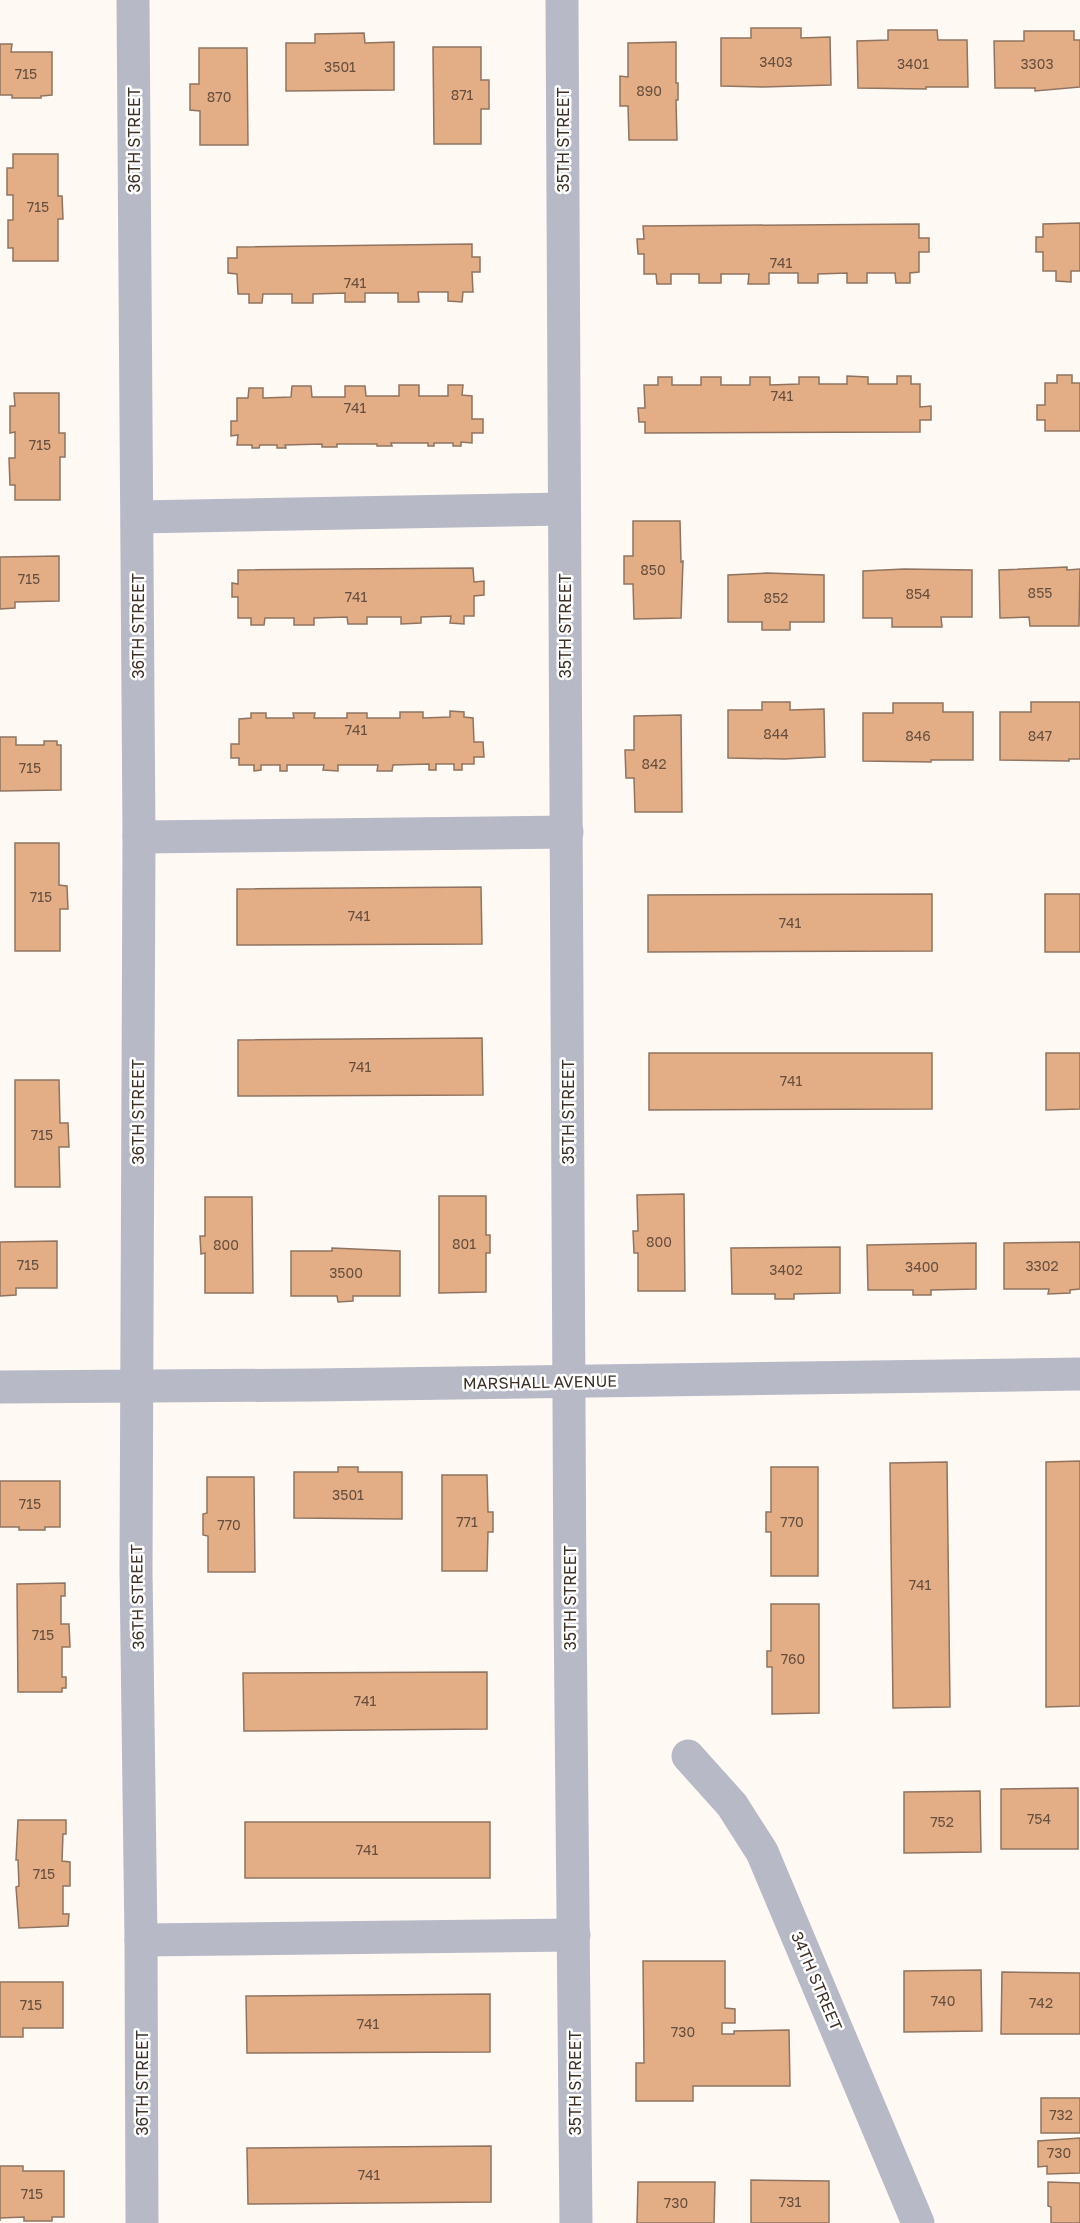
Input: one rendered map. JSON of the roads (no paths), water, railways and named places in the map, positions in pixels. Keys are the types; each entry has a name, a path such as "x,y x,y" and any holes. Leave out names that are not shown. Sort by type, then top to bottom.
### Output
{"street":[{"name":"36TH STREET","path":"133,0 140,837 136,1570 142,2223"},
{"name":"35TH STREET","path":"562,0 576,2223"},
{"path":"138,517 564,509"},
{"path":"140,837 567,832"},
{"name":"MARSHALL AVENUE","path":"0,1387 1080,1374"},
{"name":"34TH STREET","path":"688,1756 732,1805 762,1852 918,2223"},
{"path":"141,1940 573,1935"}]}
